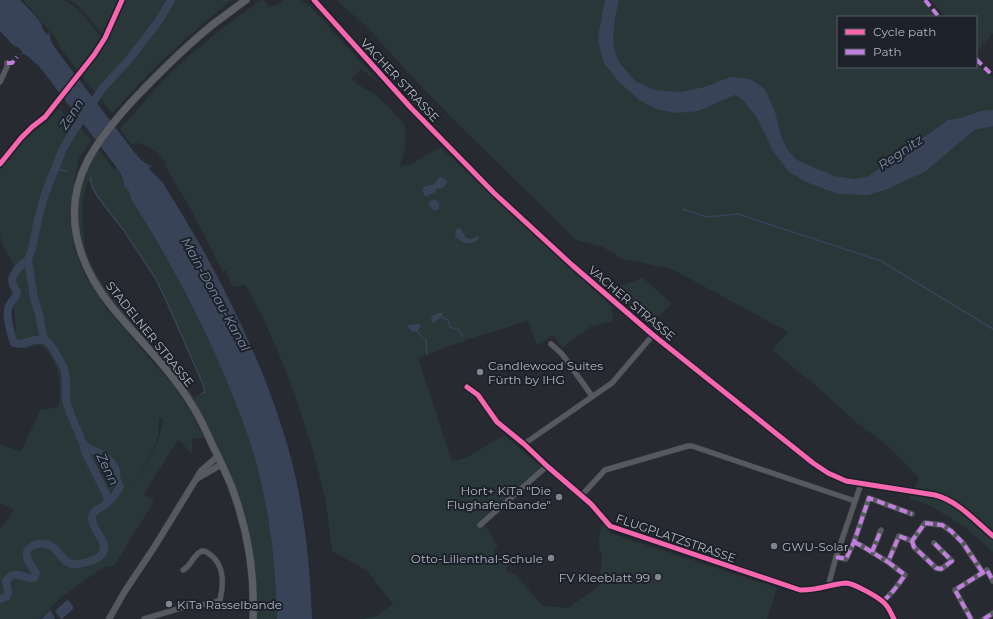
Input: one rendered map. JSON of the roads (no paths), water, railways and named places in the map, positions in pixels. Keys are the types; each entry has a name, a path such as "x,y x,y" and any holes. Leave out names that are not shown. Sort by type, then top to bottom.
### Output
{"main road":[{"name":"STADELNER STRASSE","path":"245,1 200,35 162,69 120,115 96,146 84,168 76,193 74,209 75,229 78,245 90,275 111,306 178,384 192,405 222,464 241,517 246,539 253,580 253,619"}],"street":[{"path":"0,164 21,138 45,117 90,60 105,38 122,0"},
{"name":"VACHER STRASSE","path":"314,0 411,108 489,188 572,265 653,335 813,463 828,473 846,481 944,497 960,507 993,536"},
{"path":"0,82 7,68 7,63"},
{"path":"524,444 612,382 653,335"},
{"path":"551,344 562,354 592,396"},
{"name":"FLUGPLATZSTRASSE","path":"467,387 478,395 497,422 591,504 610,526 800,590 807,591 847,583 854,585 883,601 889,608 894,619"},
{"path":"581,496 605,470 692,446 855,501"},
{"path":"109,619 201,471 218,456"},
{"path":"197,479 222,464"},
{"path":"480,525 547,466"},
{"path":"828,586 836,557 861,484"},
{"path":"836,557 846,559 854,542 869,498 912,514"},
{"path":"912,541 925,523 942,525 951,531 963,543 983,573"},
{"path":"872,552 881,530"},
{"path":"888,562 899,536 912,541"},
{"path":"912,541 914,547 936,568 941,570 952,561 934,543"},
{"path":"854,542 888,562 905,575 890,596 883,601"},
{"path":"144,619 188,606 210,604 220,600 222,579 220,566 212,556 205,551 201,551 187,568 183,570"},
{"path":"971,619 955,590 987,570 993,581"},
{"path":"984,619 993,613"}],"water":[{"name":"Main-Donau-Kanal","path":"0,0 20,0 34,15 41,23 45,32 48,35 49,32 50,33 51,40 56,50 131,148 143,161 152,166 149,168 163,183 181,212 204,251 230,302 259,364 275,406 292,461 301,504 306,542 312,619 277,619 270,530 257,467 247,433 220,364 185,292 131,199 130,193 126,187 124,189 123,180 117,168 39,66 26,55 20,55 23,53 19,48 13,45 0,31"},
{"path":"605,0 619,0 613,37 614,49 618,61 635,81 655,90 680,92 705,87 730,77 750,79 765,89 775,112 782,139 788,151 797,160 834,176 855,179 869,176 948,120 961,118 981,111 993,110 993,126 974,130 926,171 885,190 868,195 838,194 806,182 788,171 773,151 757,118 744,101 735,95 698,111 677,113 659,110 639,100 618,81 604,63 598,37"},
{"path":"440,177 445,179 447,183 440,189 437,188 435,193 430,194 427,197 422,191 424,187 434,184"},
{"path":"434,199 439,205 439,209 435,211 428,203"},
{"path":"459,228 466,238 471,239 478,236 479,239 473,243 461,241 455,236 456,230"},
{"path":"442,313 443,316 433,323 431,320 432,316"},
{"path":"419,324 421,327 417,331 412,332 407,325"},
{"path":"67,600 73,606 73,609 62,619 55,611"},
{"path":"50,610 55,619 41,619"}],"waterway":[{"name":"Zenn","path":"0,599 7,596 8,592 6,581 13,575 16,574 34,578 36,573 27,557 28,550 34,545 45,544 52,547 65,561 72,564 91,561 98,558 103,551 103,542 95,528 92,515 95,511 106,504 108,498 85,452 84,446 70,413 66,401 66,379 64,368 43,335 34,298 28,260 45,194 62,151 102,89 131,57 160,19 171,0"},
{"path":"55,169 67,171"},
{"path":"91,177 93,189 98,197 125,232 156,279 202,382 205,392 201,394"},
{"path":"683,209 707,217 738,214 881,261 993,329"},
{"name":"Zenn","path":"28,260 19,267 14,274 12,281 17,293 8,308 10,329 14,343 21,344 35,340 45,340"},
{"path":"441,317 448,320 450,327 459,330 463,337"},
{"path":"417,331 426,340 427,354"},
{"name":"Zenn","path":"84,446 105,456 114,466 116,478 120,486 112,499 107,502"}],"place":[{"name":"Candlewood Suites Fürth by IHG","path":"480,372"},
{"name":"Hort+ KiTa \"Die Flughafenbande\"","path":"559,497"},
{"name":"GWU-Solar","path":"774,546"},
{"name":"Otto-Lilienthal-Schule","path":"551,558"},
{"name":"FV Kleeblatt 99","path":"658,577"},
{"name":"KiTa Rasselbande","path":"169,604"}],"water label":[{"name":"Regnitz","path":"900,152"}]}
